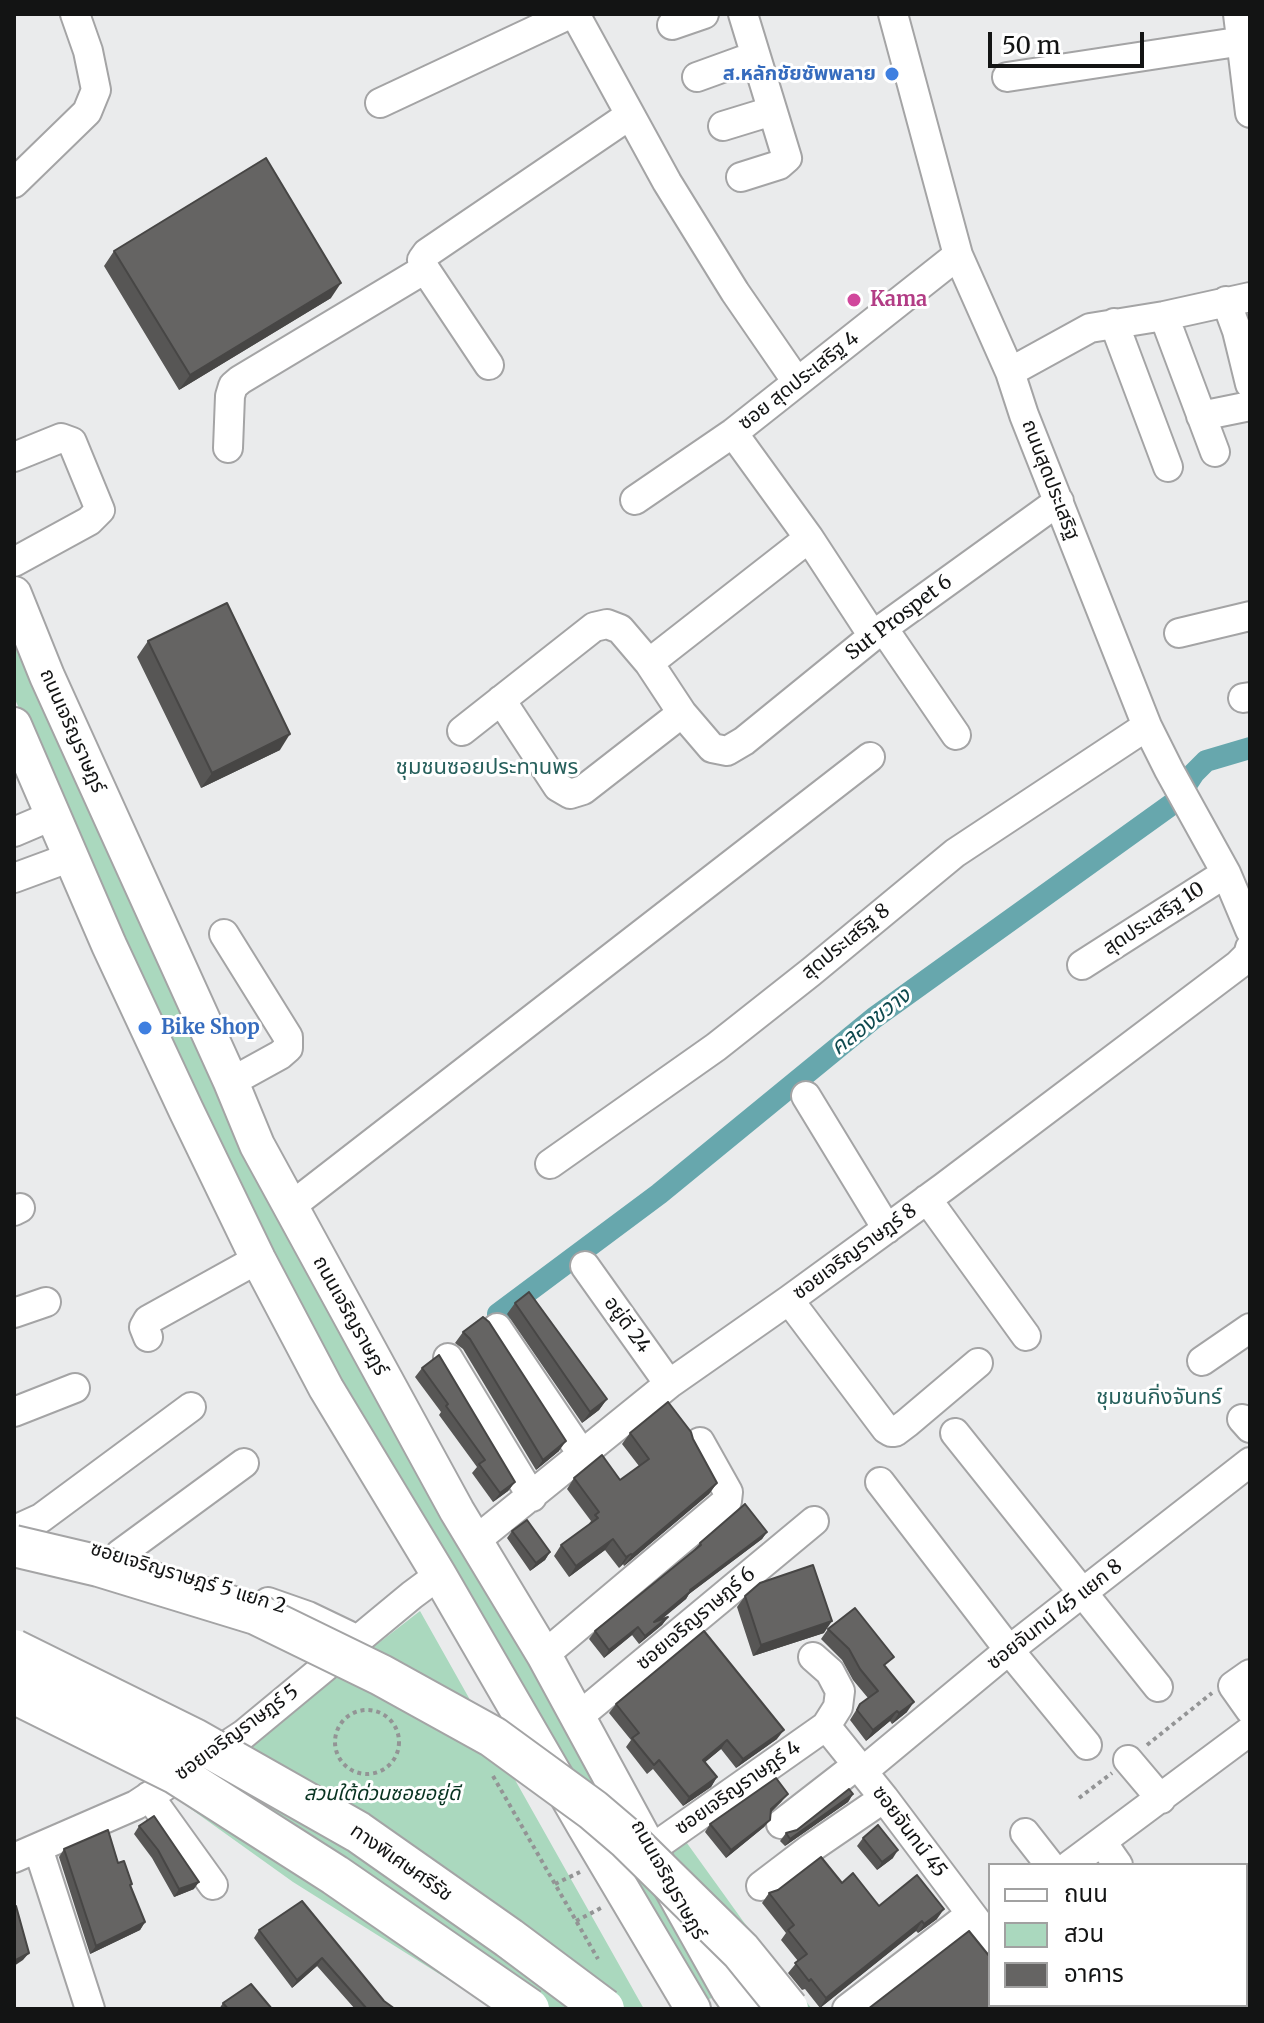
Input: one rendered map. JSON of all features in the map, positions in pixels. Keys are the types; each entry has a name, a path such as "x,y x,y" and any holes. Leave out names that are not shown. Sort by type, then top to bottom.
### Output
{"highway":[{"path":"16,1534 99,1566 256,1614 381,1675 493,1737 593,1810 627,1839 741,1951 788,2009"},
{"name":"ทางพิเศษศรีรัช","path":"14,1650 194,1739 358,1832 604,2009"},
{"path":"14,1693 175,1773 335,1875 529,2009"}],"main road":[{"name":"ถนนเจริญราษฎร์","path":"14,594 257,1145 457,1511 544,1655 650,1850 742,2009"},
{"path":"14,725 122,973 258,1259 326,1388 693,2009"}],"street":[{"path":"14,183 87,112 96,90 88,51 75,14"},
{"path":"380,103 572,14 667,182 735,292 797,382"},
{"path":"672,25 704,14"},
{"path":"741,177 784,163 787,158 743,14"},
{"name":"ถนนสุดประเสริฐ","path":"893,14 958,255 1010,372 1024,415 1147,726 1248,919"},
{"path":"1007,77 1242,32 1250,113"},
{"path":"697,77 755,56"},
{"path":"723,126 772,111"},
{"path":"489,365 422,260 427,253 630,115"},
{"name":"ซอย สุดประเสริฐ 4","path":"635,500 733,433 958,255"},
{"path":"228,448 233,386 425,269"},
{"path":"1010,372 1090,328 1164,316 1238,299 1248,375"},
{"path":"1164,316 1215,452"},
{"path":"1114,323 1168,467"},
{"path":"1201,416 1250,406"},
{"path":"733,433 956,735"},
{"path":"14,457 61,438 72,442 100,510 89,521 14,562"},
{"name":"Sut Prospet 6","path":"682,713 712,748 727,751 744,741 878,632 1059,501"},
{"path":"649,663 809,538"},
{"path":"1179,633 1250,616"},
{"path":"462,731 501,700 594,627 607,624 620,629 649,663 682,713 583,790 570,794 558,787 501,700"},
{"name":"สุดประเสริฐ 8","path":"550,1164 716,1047 955,853 1147,726"},
{"path":"290,1207 870,757"},
{"path":"14,832 54,815"},
{"path":"14,878 71,857"},
{"name":"สุดประเสริฐ 10","path":"1082,965 1226,873"},
{"path":"224,934 288,1037 288,1048 280,1055 231,1082"},
{"name":"ซอยเจริญราษฎร์ 8","path":"475,1541 669,1384 887,1229 1244,957"},
{"path":"806,1096 887,1229"},
{"path":"927,1199 1026,1336"},
{"path":"148,1337 144,1327 148,1320 258,1259"},
{"name":"อยู่ดี 24","path":"585,1266 669,1384"},
{"path":"789,1300 877,1418 891,1432 907,1423 978,1363"},
{"path":"14,1313 46,1302"},
{"path":"497,1328 582,1454"},
{"path":"1202,1361 1250,1328"},
{"path":"448,1358 532,1497"},
{"path":"14,1412 75,1388"},
{"path":"16,1534 191,1407"},
{"path":"955,1433 1158,1687"},
{"path":"544,1655 727,1501 728,1492 700,1442"},
{"name":"ซอยจันทน์ 45 แยก 8","path":"781,1824 860,1768 1250,1462"},
{"path":"120,1554 244,1463"},
{"path":"880,1482 1009,1650 1087,1745"},
{"name":"ซอยเจริญราษฎร์ 6","path":"578,1717 814,1521"},
{"name":"ซอยเจริญราษฎร์ 5 แยก 2","path":"16,1534 120,1554 209,1581 308,1616 358,1640"},
{"name":"ซอยเจริญราษฎร์ 5","path":"26,1853 136,1805 244,1734 439,1575"},
{"path":"813,1657 830,1672 840,1691 838,1707 826,1726"},
{"path":"1241,1680 1250,1710"},
{"name":"ซอยจันทน์ 45","path":"826,1726 983,1926"},
{"name":"ซอยเจริญราษฎร์ 4","path":"650,1850 826,1726"},
{"path":"1077,1863 1110,1854 1161,1799 1250,1731"},
{"path":"1128,1760 1161,1799"},
{"path":"149,1796 213,1885"},
{"path":"761,1886 884,1798"},
{"path":"1025,1833 1048,1863"},
{"path":"26,1853 90,2009"},
{"path":"847,2009 983,1926"}],"path":[{"path":"1079,1798 1222,1685 1241,1680"},
{"path":"362,1710 383,1713 397,1729 400,1740 394,1760 377,1772 356,1772 347,1767 336,1750 338,1729 351,1713 362,1710"},
{"path":"493,1775 598,1959"},
{"path":"555,1884 582,1871"},
{"path":"576,1921 601,1908"}],"green space":[{"path":"14,631 109,847 713,1987 712,1998 702,2001 302,1324 154,1016 14,697"},
{"name":"สวนใต้ด่วนซอยอยู่ดี","path":"420,1611 644,2009 495,2009 293,1882 177,1799"},
{"path":"684,1839 812,2009 752,2009 663,1851"}],"building":[{"path":"266,158 341,283 190,375 114,251"},
{"path":"227,603 290,734 212,773 148,641"},
{"path":"529,1292 607,1399 590,1412 515,1303"},
{"path":"483,1317 566,1441 543,1460 463,1332"},
{"path":"439,1355 515,1482 500,1493 479,1464 485,1460 422,1368"},
{"path":"668,1402 691,1432 717,1483 632,1555 626,1557 613,1539 576,1566 561,1545 598,1518 595,1515 599,1512 574,1478 602,1455 620,1480 649,1459 630,1433"},
{"path":"745,1504 767,1532 690,1590 654,1622 668,1617 645,1636 638,1627 609,1650 595,1631 701,1545"},
{"path":"527,1520 550,1552 536,1563 512,1531"},
{"path":"813,1565 832,1621 761,1645 745,1596 760,1583"},
{"path":"855,1608 894,1657 884,1665 914,1702 873,1730 857,1710 860,1704 878,1691 849,1649 828,1629"},
{"path":"704,1631 784,1730 743,1759 727,1740 703,1760 717,1777 689,1797 659,1760 654,1765 632,1738 639,1733 616,1704"},
{"path":"776,1778 788,1794 771,1809 770,1820 731,1850 710,1824"},
{"path":"849,1789 853,1794 790,1839 786,1833 797,1830"},
{"path":"154,1816 199,1882 179,1889 158,1850 139,1826"},
{"path":"878,1825 898,1850 882,1862 863,1838"},
{"path":"108,1830 118,1863 124,1861 145,1922 96,1946 64,1849"},
{"path":"821,1857 842,1883 853,1873 879,1906 917,1875 944,1909 924,1924 922,1921 826,1998 795,1963 807,1954 788,1930 794,1925 769,1893 778,1890"},
{"path":"302,1901 384,2001 395,2009 367,2009 322,1958 297,1980 259,1930"},
{"path":"14,1907 29,1953 14,1961"},
{"path":"969,1931 988,1955 988,2007 1035,2009 868,2009"},
{"path":"251,1984 272,2009 228,2009 223,2003"}],"waterway":[{"name":"คลองขวาง","path":"498,1314 659,1194 874,1018 1175,802 1206,761 1250,748"}],"place":[{"name":"ส.หลักชัยซัพพลาย","path":"892,74"},
{"name":"Kama","path":"854,300"},
{"name":"Bike Shop","path":"145,1028"}],"district":[{"name":"ชุมชนซอยประทานพร","path":"487,768"},
{"name":"ชุมชนกิ่งจันทร์","path":"1159,1398"}]}
